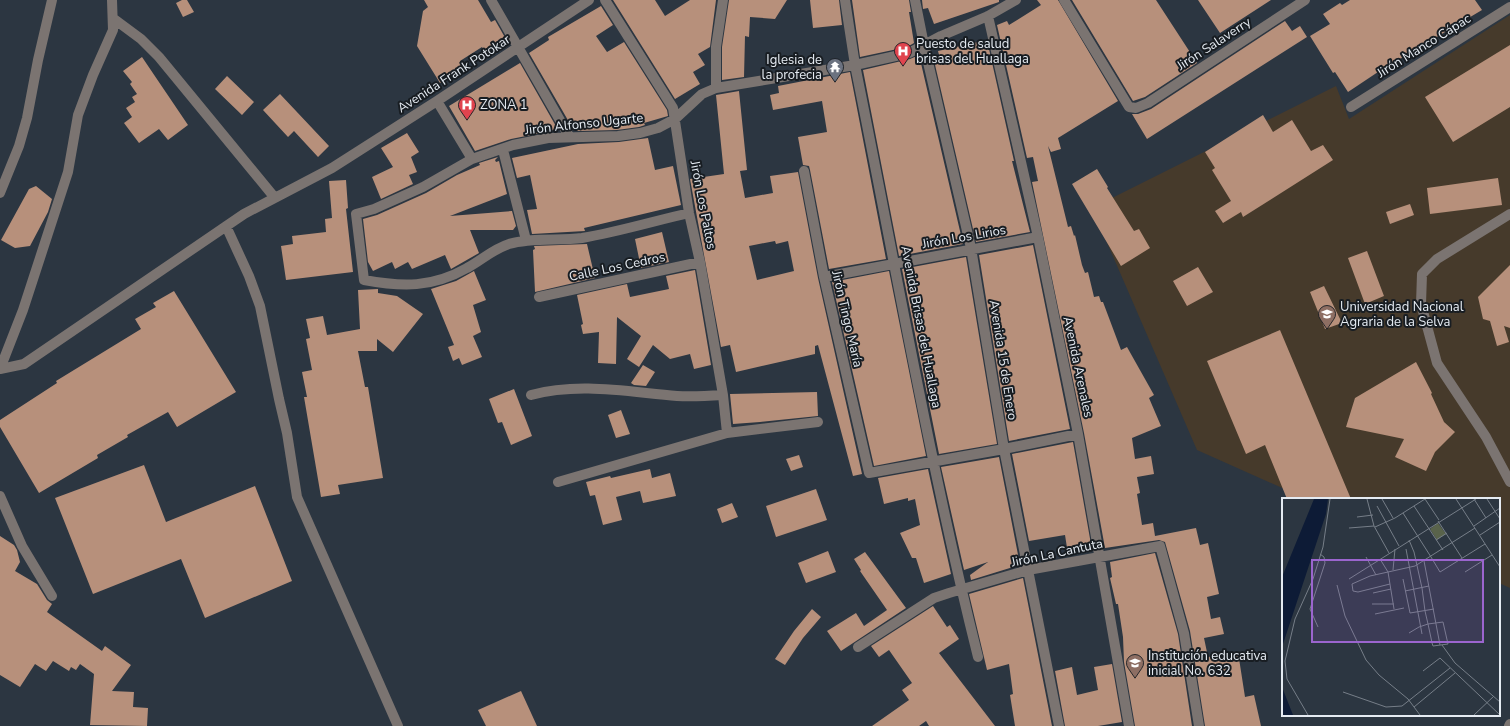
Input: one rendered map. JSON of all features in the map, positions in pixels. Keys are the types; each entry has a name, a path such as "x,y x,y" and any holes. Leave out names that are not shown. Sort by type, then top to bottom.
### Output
{"street":[{"path":"0,193 19,146 27,118 38,60 52,0"},
{"path":"0,369 23,310 68,172 78,115 93,75 114,30 112,0"},
{"path":"491,0 517,48 569,136"},
{"name":"Avenida Frank Potokar","path":"0,369 24,364 244,214 332,168 437,101 589,0"},
{"name":"Jirón Los Paltos","path":"605,0 673,108 689,213 700,262 723,395 727,433"},
{"path":"716,88 716,47 723,0"},
{"name":"Avenida Brisas del Huallaga","path":"845,0 855,65 934,461 961,590 978,657"},
{"name":"Avenida 15 de Enero","path":"916,0 924,45 971,248 1004,449 1059,726"},
{"name":"Jirón Alfonso Ugarte","path":"526,240 508,244 486,254 467,268 432,282 409,286 364,280 356,214 374,209 423,187 472,159 528,141 569,136 595,138 640,133 658,128 675,119 702,94 716,88 855,65 909,53 941,36 988,16 1016,0"},
{"name":"Jirón Salaverry","path":"1064,0 1129,107 1136,108 1148,103 1305,0"},
{"name":"Jirón Manco Cápac","path":"1351,107 1510,7"},
{"name":"Avenida Arenales","path":"988,16 1038,237 1078,434 1129,726"},
{"path":"114,19 141,38 159,57 275,198"},
{"path":"437,101 472,159"},
{"path":"503,150 526,240 563,240 588,236 689,213"},
{"name":"Jirón Tingo María","path":"804,171 824,277 870,473 934,461"},
{"path":"1510,214 1437,259 1422,274 1421,304 1437,363 1486,436 1510,482"},
{"path":"226,226 249,276 260,306 287,433 297,497 398,726"},
{"name":"Jirón Los Lirios","path":"824,277 971,248 1038,237"},
{"name":"Calle Los Cedros","path":"539,297 700,262"},
{"path":"531,395 543,391 590,388 678,396 723,395"},
{"path":"558,482 727,433 818,422"},
{"path":"934,461 1078,434"},
{"path":"0,496 22,546 52,596"},
{"name":"Jirón La Cantuta","path":"858,648 934,598 1028,570 1160,546 1184,633 1200,726"}],"shaded area":[{"name":"Universidad Nacional Agraria de la Selva","path":"1510,15 1510,588 1500,583 1500,498 1305,498 1197,450 1092,208 1336,86 1349,119"}],"building":[{"path":"182,0 187,0 194,12 183,17 176,3"},
{"path":"424,0 478,0 491,22 495,20 507,41 486,54 482,47 460,61 464,68 440,83 417,46 423,11 428,7"},
{"path":"613,0 655,0 665,16 690,0 716,0 710,47 698,54 705,65 693,72 700,84 675,99"},
{"path":"729,0 787,0 775,19 750,17 749,37 745,36 744,77 722,80 722,47"},
{"path":"810,0 839,0 842,25 813,28"},
{"path":"852,0 909,0 911,12 909,12 914,43 907,47 860,57"},
{"path":"922,0 999,0 999,2 934,24 928,8 923,9"},
{"path":"1037,0 1058,0 1118,101 1058,138 1061,149 1051,152 1048,146 1068,227 1071,226 1074,236 1075,235 1082,265 1085,273 1088,272 1094,297 1099,296 1101,302 1103,302 1121,350 1127,347 1154,395 1149,398 1161,426 1132,438 1135,459 1151,456 1154,474 1137,477 1140,493 1137,494 1142,525 1153,523 1155,536 1196,528 1200,545 1208,543 1219,594 1207,597 1211,619 1220,617 1224,634 1204,638 1208,657 1238,652 1245,697 1254,695 1261,726 1205,726 1190,631 1165,542 1159,540 1105,548 1084,433 1032,182 1038,181 1033,157 1027,158 997,25 1007,21 1009,25 1041,5"},
{"path":"1072,0 1156,0 1197,63 1145,97 1133,101"},
{"path":"1198,0 1271,0 1220,33"},
{"path":"1350,0 1475,0 1482,10 1378,72 1348,92 1335,72 1333,73 1310,36 1330,24 1323,14 1340,3 1342,5"},
{"path":"601,6 613,25 596,36 607,52 624,42 667,110 668,116 644,123 645,125 639,127 617,130 577,131 571,121 569,122 529,53 549,40 548,37"},
{"path":"1285,21 1292,31 1300,26 1307,37 1147,139 1132,114 1138,114 1151,109"},
{"path":"987,40 1014,161 1012,161 1030,232 976,242 933,56 939,55 938,51"},
{"path":"1510,45 1510,107 1453,142 1425,97"},
{"path":"917,56 918,59 920,59 963,244 899,256 863,70"},
{"path":"142,57 188,125 168,140 159,129 139,143 124,123 132,117 126,108 135,102 132,97 137,94 130,84 132,82 123,71"},
{"path":"520,63 557,128 551,131 511,139 475,151 449,106"},
{"path":"850,72 886,259 829,269 810,170 809,166 803,165 798,137 827,132 822,101 773,110 770,95 779,93 778,86"},
{"path":"227,76 254,102 242,115 215,89"},
{"path":"739,91 747,170 740,171 745,198 773,193 770,176 798,172 818,278 862,474 853,476 818,345 815,346 815,354 736,372 730,345 721,347 690,179 724,174 716,95","holes":["775,241 776,244 788,241 794,271 757,280 749,246"]},
{"path":"280,94 329,146 318,157 294,131 288,137 263,110"},
{"path":"1263,115 1273,132 1292,120 1311,151 1323,145 1333,160 1243,217 1241,212 1223,223 1215,211 1231,201 1212,170 1215,168 1205,152"},
{"path":"407,133 419,152 411,157 417,172 409,175 413,184 381,199 372,177 393,167 381,148"},
{"path":"648,138 655,170 673,166 681,205 584,228 585,231 532,234 527,210 537,209 530,175 517,178 512,158 578,144 619,142"},
{"path":"498,157 495,160 496,162 499,161 507,194 450,216 512,211 516,226 513,230 470,230 479,253 451,269 445,255 412,269 408,262 395,269 392,262 373,271 368,262 363,219 377,215 426,193 457,175 480,165 479,163"},
{"path":"1097,169 1134,231 1139,229 1150,248 1121,266 1072,184"},
{"path":"1498,178 1502,205 1430,214 1427,188"},
{"path":"346,180 348,208 346,209 353,272 286,280 281,246 293,244 292,236 326,232 325,219 332,218 329,181"},
{"path":"36,186 52,199 48,212 30,246 15,248 1,240 29,189"},
{"path":"1410,204 1414,215 1390,224 1386,212"},
{"path":"662,232 669,262 641,268 635,239"},
{"path":"587,244 595,278 535,292 534,246"},
{"path":"1033,245 1070,429 1009,441 979,255"},
{"path":"1367,251 1384,296 1365,304 1348,258"},
{"path":"966,257 997,444 939,454 902,269"},
{"path":"1510,265 1510,328 1504,326 1509,342 1497,346 1490,321 1483,319 1478,297"},
{"path":"1198,267 1213,292 1187,306 1173,281"},
{"path":"695,270 711,365 694,369 690,354 670,359 653,345 639,367 627,359 641,336 617,317 616,364 598,363 599,332 583,334 581,325 583,324 577,295 627,284 630,297 669,289 666,276"},
{"path":"474,271 486,300 473,305 481,332 473,336 482,357 462,365 459,358 453,361 448,347 454,345 431,289 456,281"},
{"path":"889,271 926,456 874,466 832,282"},
{"path":"1324,286 1342,323 1325,329 1310,292"},
{"path":"378,289 378,293 397,296 423,314 393,352 377,339 377,351 358,351 365,387 368,387 383,478 338,485 340,494 321,497 304,397 307,397 302,372 312,370 306,339 310,338 306,319 323,316 327,335 360,329 358,290"},
{"path":"174,291 236,392 177,427 168,412 127,435 128,437 97,455 98,458 39,493 0,427 0,420 57,383 56,381 141,329 135,319 156,307 153,303"},
{"path":"1280,330 1351,498 1287,498 1265,445 1246,454 1207,361"},
{"path":"1416,362 1432,393 1431,394 1444,422 1455,432 1435,452 1426,471 1395,457 1404,439 1346,427 1355,398"},
{"path":"643,365 655,372 646,386 634,385 631,383"},
{"path":"514,389 532,436 511,445 502,422 498,423 489,399"},
{"path":"817,392 818,416 733,424 730,394"},
{"path":"621,410 630,434 616,438 608,415"},
{"path":"1073,442 1092,550 1068,554 1065,535 1029,541 1012,454"},
{"path":"799,455 803,467 791,471 786,459"},
{"path":"999,457 1020,565 971,580 970,575 988,562 964,570 941,467"},
{"path":"144,465 166,522 255,486 292,581 205,618 181,559 93,594 55,498"},
{"path":"650,469 652,478 670,473 676,496 643,503 640,491 616,497 622,520 603,525 595,495 590,496 586,482"},
{"path":"928,469 951,574 924,583 916,558 912,558 900,533 920,525 915,499 908,501 908,498 884,504 878,478"},
{"path":"816,489 827,520 776,537 766,506"},
{"path":"732,503 738,517 722,523 717,509"},
{"path":"0,536 14,545 17,550 20,562 15,571 37,584 47,600 52,604 47,612 102,651 105,646 131,665 112,691 134,692 133,707 148,708 147,726 90,725 94,674 80,664 76,670 71,667 69,671 53,661 46,671 35,664 20,687 0,675"},
{"path":"828,551 836,572 806,583 798,563"},
{"path":"865,552 906,608 841,651 827,631 856,613 864,626 887,610 860,571 861,570 854,559"},
{"path":"1155,553 1178,634 1192,726 1135,726 1124,662 1123,637 1118,604 1116,604 1110,578 1112,577 1110,562"},
{"path":"1023,578 1052,726 1015,726 1010,695 1013,694 1009,664 987,670 969,594"},
{"path":"933,606 947,627 950,625 959,639 939,653 995,726 929,726 926,721 919,726 872,726 909,700 902,690 912,683 889,650 879,657 871,646"},
{"path":"812,609 821,617 803,638 785,665 775,659 794,631"},
{"path":"1112,664 1122,722 1098,726 1065,726 1055,671 1072,667 1077,695 1098,690 1094,667"},
{"path":"521,691 537,726 486,726 478,710"}],"place":[{"name":"Puesto de salud brisas del Huallaga","path":"903,66"},
{"name":"Iglesia de la profecia","path":"835,82"},
{"name":"ZONA 1","path":"467,120"},
{"name":"Universidad Nacional Agraria de la Selva","path":"1327,329"},
{"name":"Institución educativa inicial No. 632","path":"1135,678"}]}
